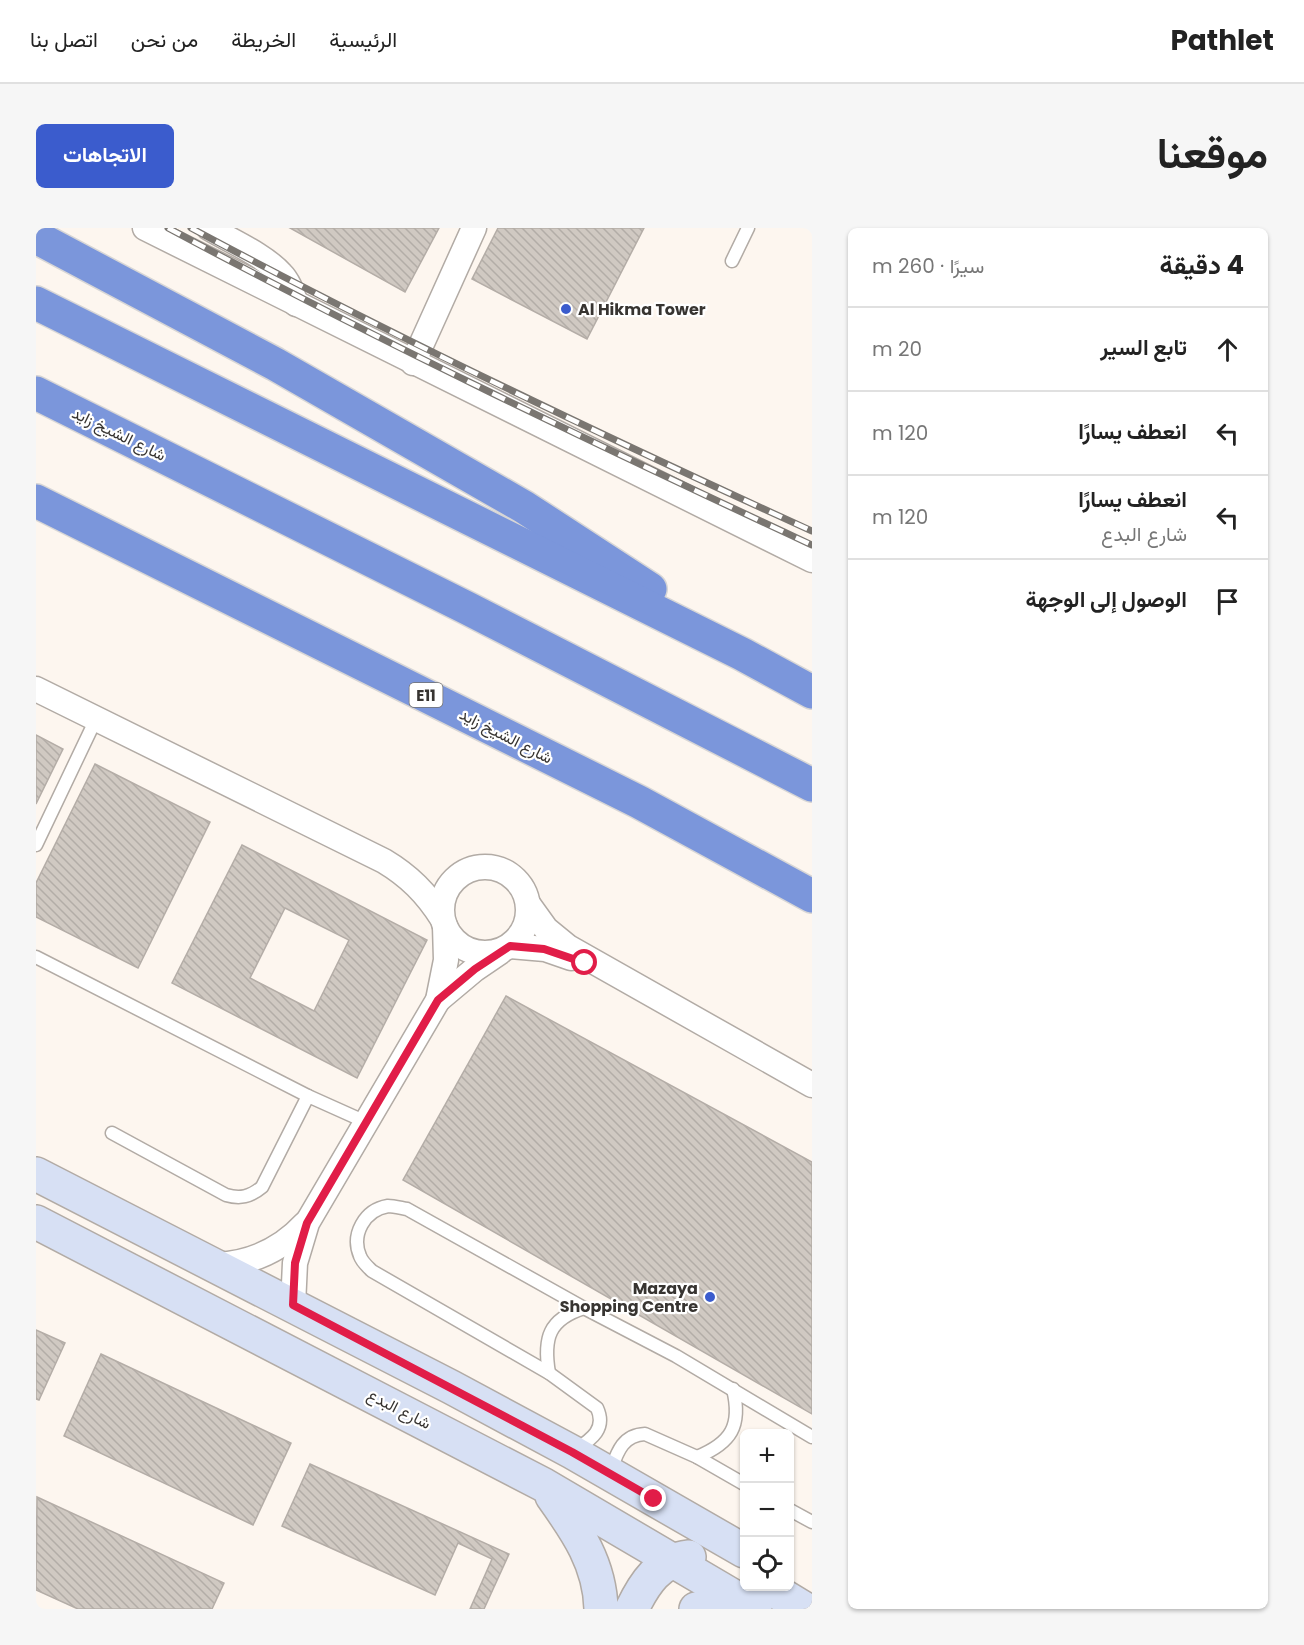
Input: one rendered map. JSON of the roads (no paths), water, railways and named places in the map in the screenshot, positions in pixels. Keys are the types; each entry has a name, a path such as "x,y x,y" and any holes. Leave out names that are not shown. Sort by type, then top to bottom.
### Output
{"highway":[{"path":"36,237 275,364 524,507 635,578 742,654"},
{"path":"36,303 742,654 812,692"},
{"name":"شارع الشيخ زايد","path":"36,393 467,608 812,785"},
{"name":"شارع الشيخ زايد","path":"36,501 639,802 812,896"}],"main road":[{"path":"36,1174 217,1265 572,1452 740,1549"},
{"name":"شارع البدع","path":"37,1223 544,1485 754,1609"},
{"path":"544,1485 574,1527 589,1554 599,1587 601,1609"},
{"path":"632,1609 650,1579 670,1561 705,1557 728,1564 740,1572"},
{"path":"794,1580 812,1590"},
{"path":"774,1591 805,1609"},
{"path":"696,1609 723,1606 745,1609"}],"street":[{"path":"146,228 812,560"},
{"path":"209,228 272,265 289,286 296,304"},
{"path":"413,363 474,228"},
{"path":"36,689 384,861 402,872 431,900 450,936 467,950 477,953 505,949 544,949 605,967"},
{"path":"293,1305 295,1263 307,1223 438,1000 446,960 443,922 444,895 450,885 467,870 478,867 501,869 519,883 525,893 528,916 525,928 519,938 475,969 438,1000"},
{"path":"528,904 553,936 568,947 812,1085"},
{"path":"217,1265 246,1262 273,1251 307,1223"}],"lane":[{"path":"732,261 748,228"},
{"path":"36,845 96,719"},
{"path":"36,957 308,1096 366,1122"},
{"path":"112,1133 226,1196 245,1197 254,1194 262,1187 308,1096"},
{"path":"572,1452 598,1432 601,1415 597,1408 549,1373 372,1271 360,1258 356,1241 361,1224 373,1211 389,1206 407,1209 584,1308 676,1356 812,1437"},
{"path":"549,1373 546,1355 548,1338 555,1323 568,1313 584,1308"},
{"path":"697,1457 714,1450 727,1439 735,1423 737,1406 733,1389"},
{"path":"610,1473 618,1449 623,1443 637,1435 652,1437 697,1457 742,1483"},
{"path":"794,1513 812,1522"}],"railway":[{"path":"168,228 488,391 812,545"},
{"path":"191,228 499,385 812,531"}],"place":[{"name":"Al Hikma Tower","path":"566,309"},
{"name":"Mazaya Shopping Centre","path":"710,1297"}]}
